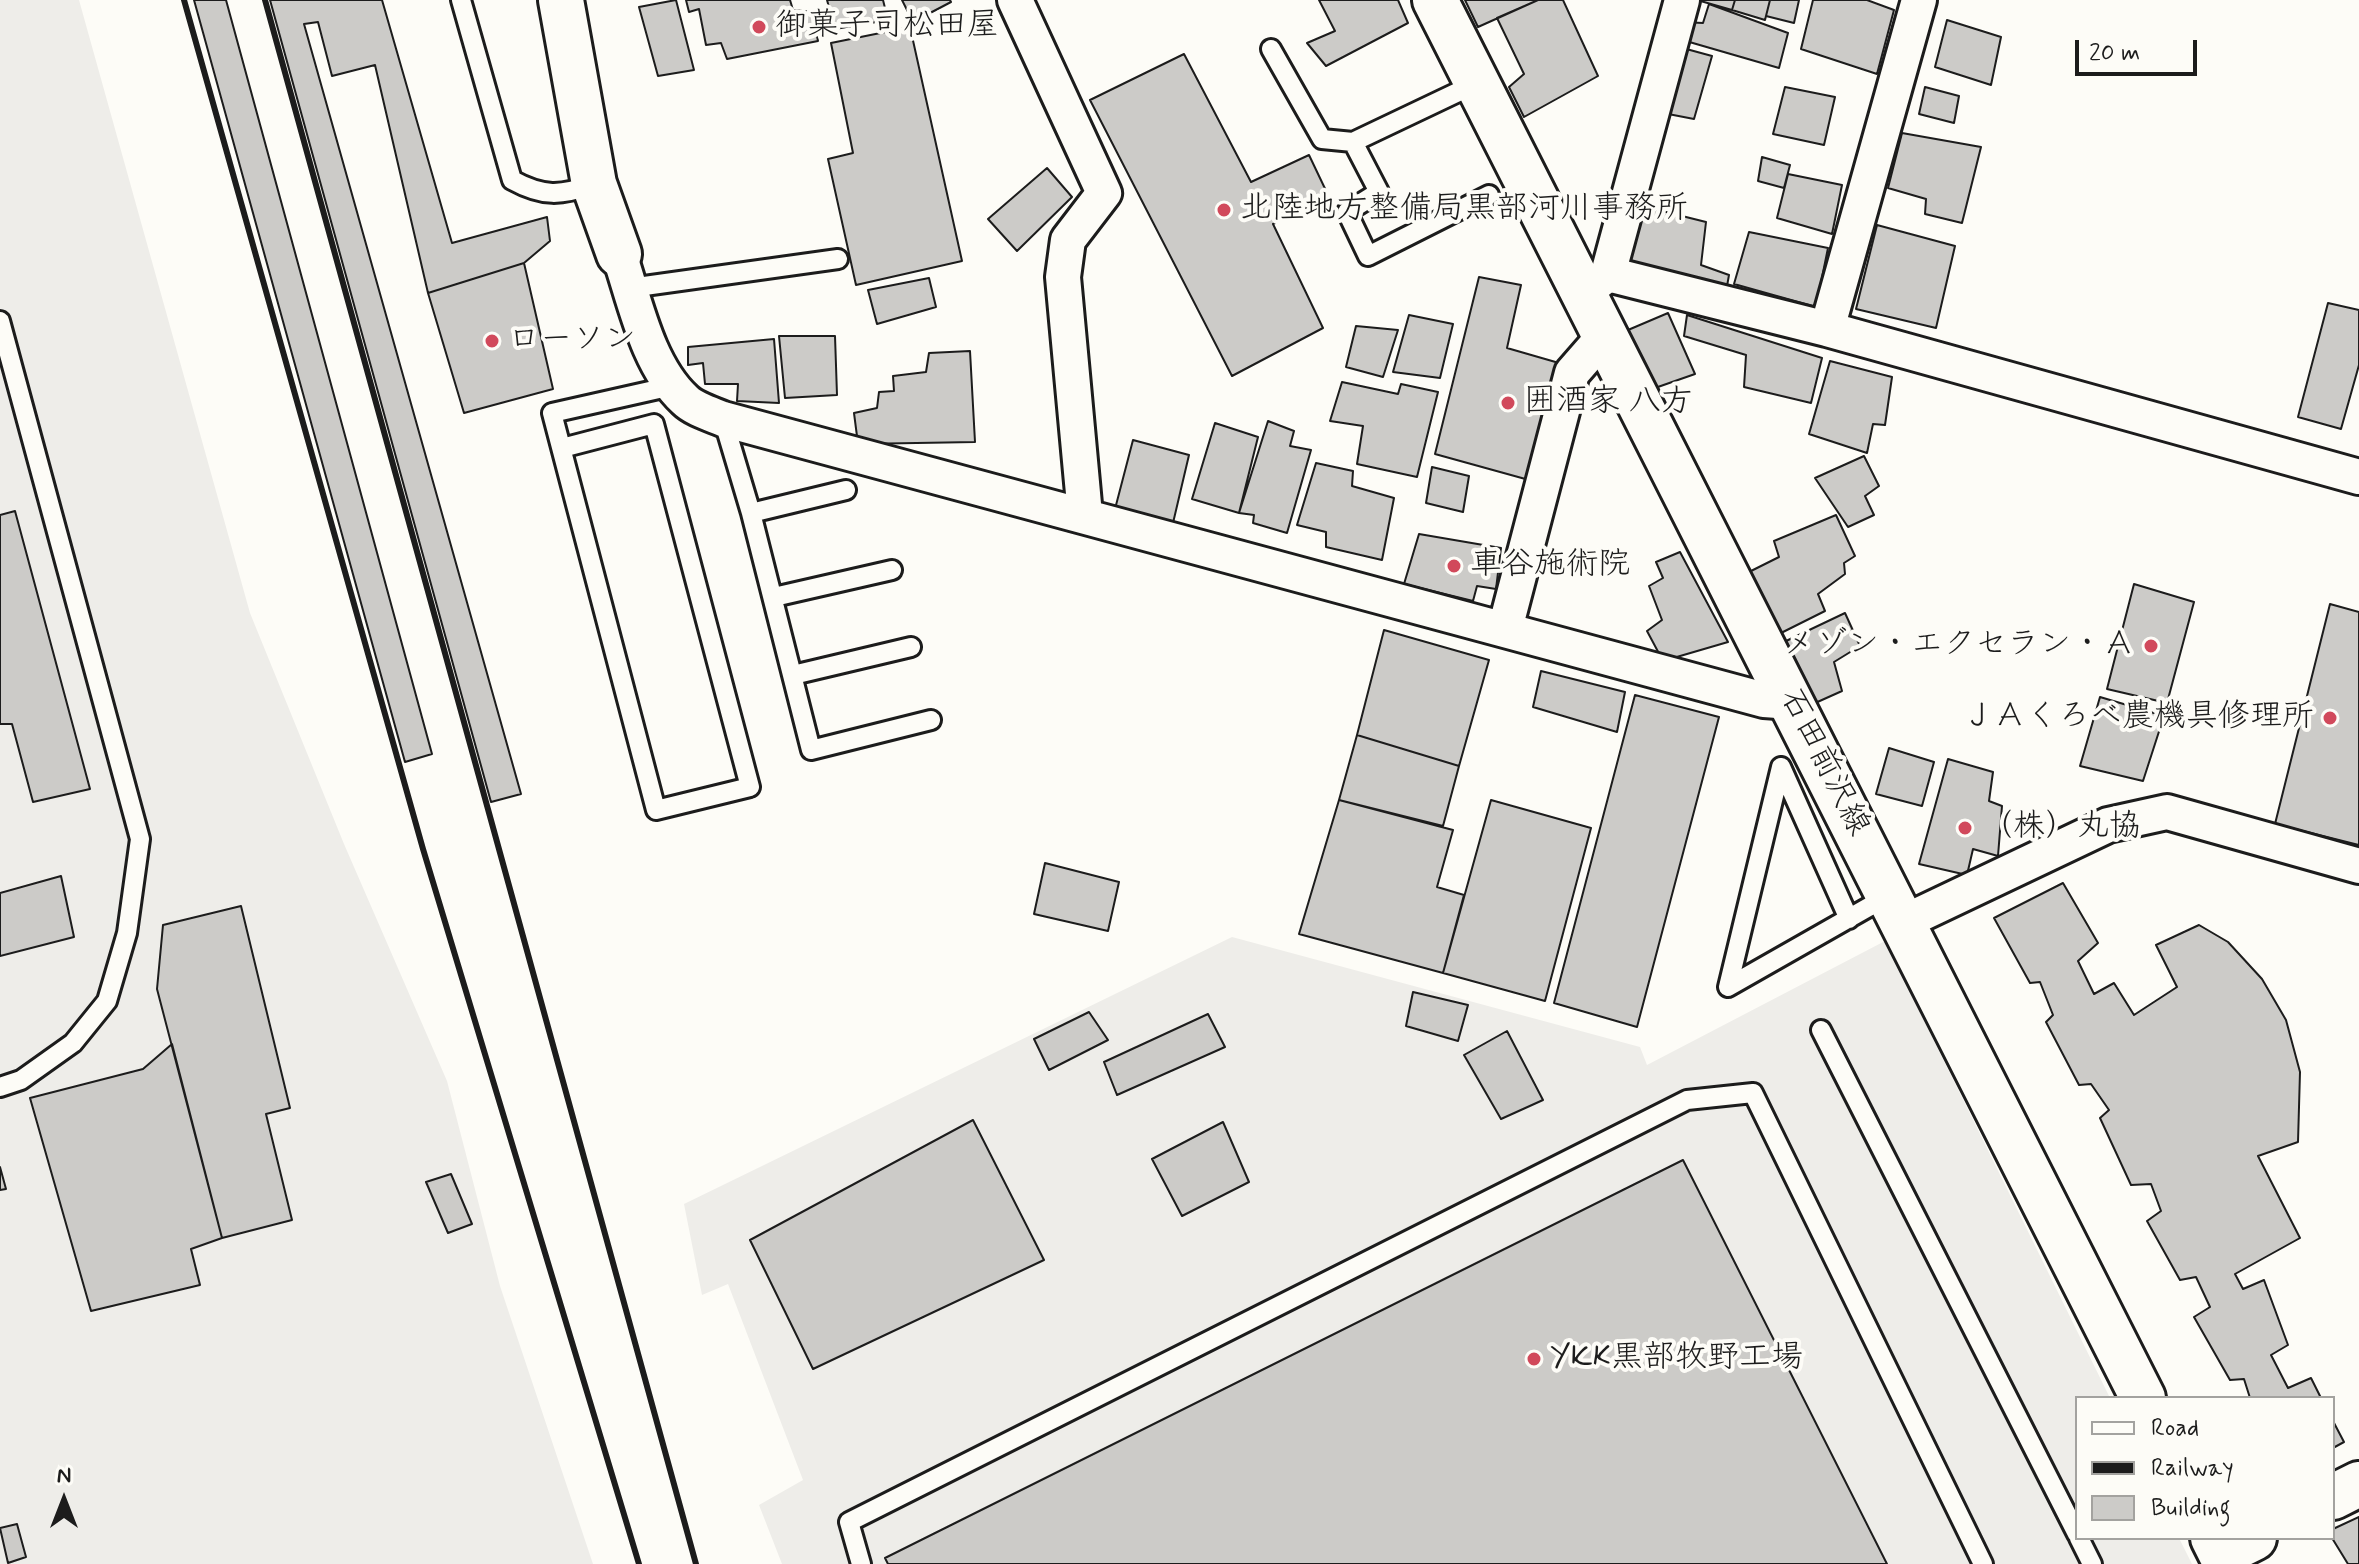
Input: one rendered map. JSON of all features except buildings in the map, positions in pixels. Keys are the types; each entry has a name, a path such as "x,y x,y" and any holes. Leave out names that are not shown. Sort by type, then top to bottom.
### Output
{"main road":[{"path":"561,0 594,184 624,271"},
{"name":"石田前沢線","path":"1435,0 1477,83 1597,283 1606,334 2142,1396"},
{"path":"2335,1496 2359,1484"}],"street":[{"path":"1015,0 1104,193 1068,240 1063,277 1085,515"},
{"path":"1682,0 1597,283 1827,329 2359,477"},
{"path":"1827,329 1919,0"},
{"path":"624,271 659,364 672,386 687,403 723,419 1764,700 1792,702"},
{"path":"1505,629 1572,373 1606,334"},
{"path":"1897,908 2108,825 2167,812 2359,866"}],"lane":[{"path":"461,0 512,180 535,193 571,193 594,184"},
{"path":"1271,49 1322,139 1353,142 1477,83"},
{"path":"1353,142 1379,192 1347,212 1368,256 1489,195"},
{"path":"624,271 838,259"},
{"path":"0,321 140,839 127,933 107,1001 73,1043 21,1080 0,1087"},
{"path":"562,448 654,424 750,787 656,810 552,413 672,386"},
{"path":"723,419 774,597 811,750 931,720"},
{"path":"751,513 846,490"},
{"path":"774,597 892,570"},
{"path":"793,675 911,647"},
{"path":"1849,919 1781,767 1728,987 1849,919 1897,908"},
{"path":"1821,1030 2075,1530"},
{"path":"861,1564 849,1522 1687,1100 1753,1093 1983,1564"},
{"path":"2080,1540 2092,1564"}],"shaded area":[{"path":"0,0 79,0 250,613 344,844 447,1081 500,1286 593,1564 0,1564"},
{"path":"1232,937 1640,1047 1647,1065 1885,941 2109,1396 2075,1396 2075,1540 2180,1540 2192,1564 782,1564 759,1505 803,1480 728,1284 702,1295 684,1204"}],"railway":[{"path":"184,0 423,849 639,1564"},
{"path":"265,0 696,1564"}],"place":[{"name":"御菓子司松田屋","path":"759,27"},
{"name":"北陸地方整備局黒部河川事務所","path":"1224,210"},
{"name":"ローソン","path":"492,341"},
{"name":"囲酒家 八方","path":"1508,403"},
{"name":"車谷施術院","path":"1454,566"},
{"name":"メゾン・エクセラン・Ａ","path":"2151,646"},
{"name":"ＪＡくろべ農機具修理所","path":"2330,718"},
{"name":"（株）丸協","path":"1965,828"},
{"name":"YKK黒部牧野工場","path":"1534,1359"}]}
